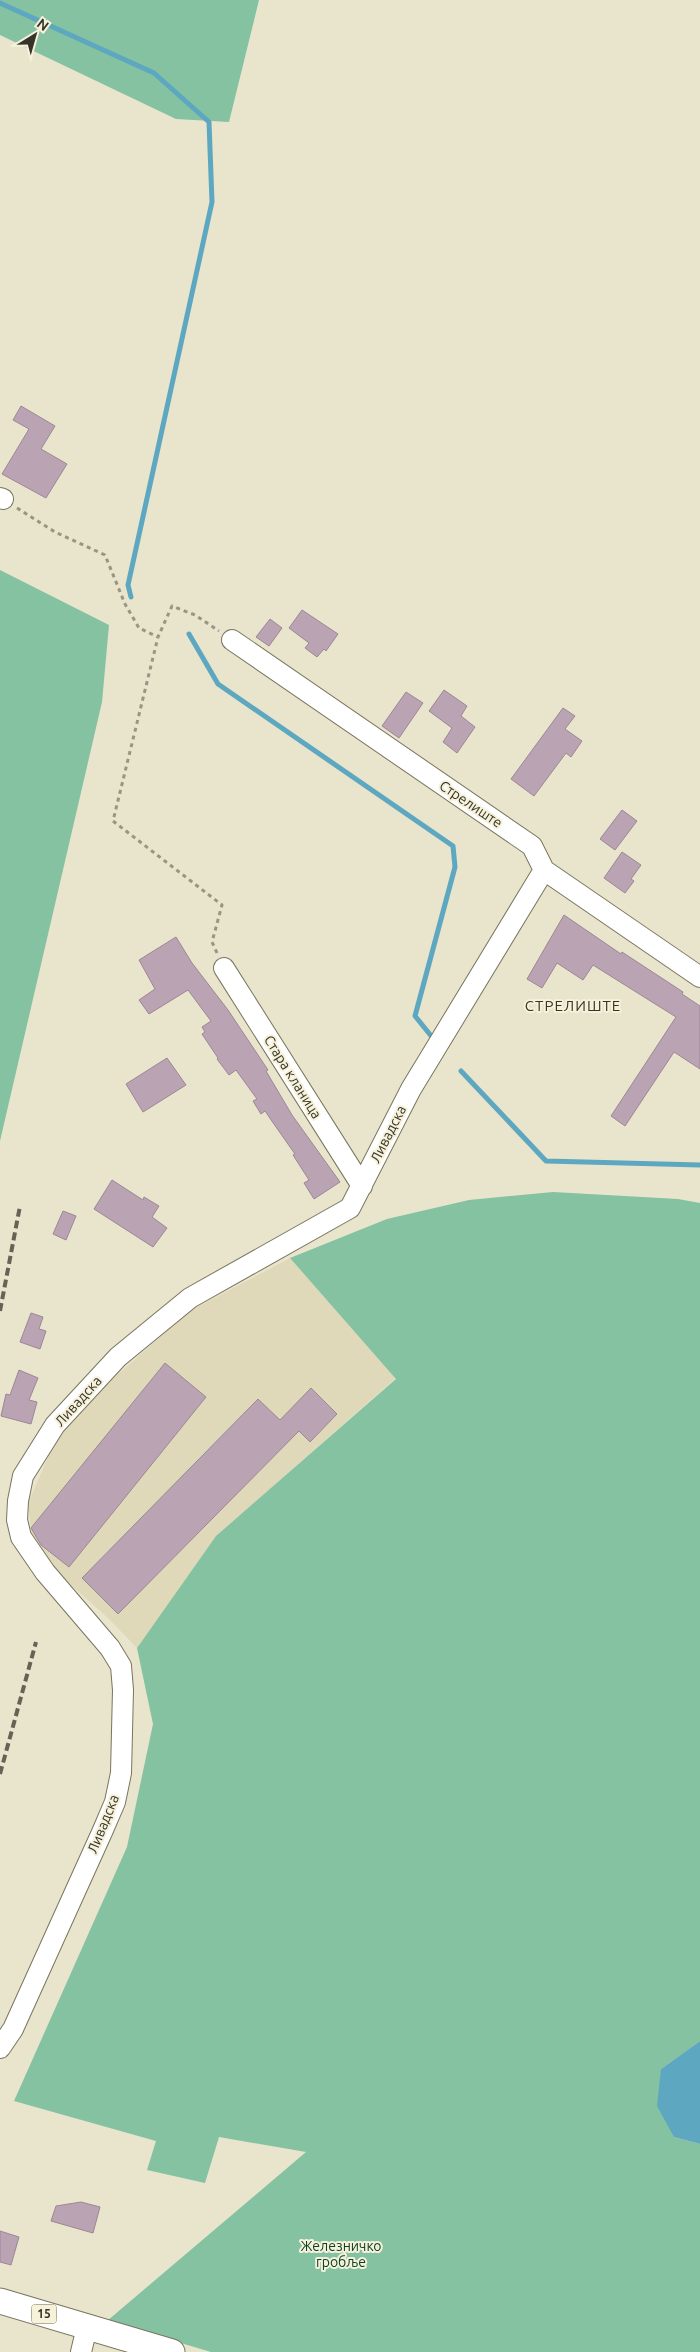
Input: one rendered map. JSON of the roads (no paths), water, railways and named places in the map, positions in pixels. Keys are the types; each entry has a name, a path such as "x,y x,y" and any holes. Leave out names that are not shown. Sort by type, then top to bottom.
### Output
{"main road":[{"name":"15","path":"0,2301 172,2352"}],"street":[{"name":"Стрелиште","path":"232,640 532,846 544,870 700,977"},
{"name":"Ливадска","path":"0,2048 13,2028 103,1830 115,1802 121,1772 121,1666 110,1648 45,1572 21,1537 17,1520 18,1501 24,1476 56,1425 118,1357 190,1298 350,1208 411,1089 544,870"},
{"name":"Стара кланица","path":"224,968 362,1186"},
{"path":"82,2352 87,2327"}],"water":[{"path":"700,2041 700,2144 674,2137 657,2106 661,2069"}],"waterway":[{"path":"0,3 154,73 209,122 212,202 128,585 131,597"},
{"path":"189,634 218,684 453,846 455,867 415,1016 432,1037"},
{"path":"461,1071 546,1161 700,1165"}],"railway":[{"path":"0,1311 20,1206"},
{"path":"0,1774 36,1642"}],"district":[{"name":"СТРЕЛИШТЕ","path":"573,1006"}],"park label":[{"name":"Железничко гробље","path":"341,2254"}]}
